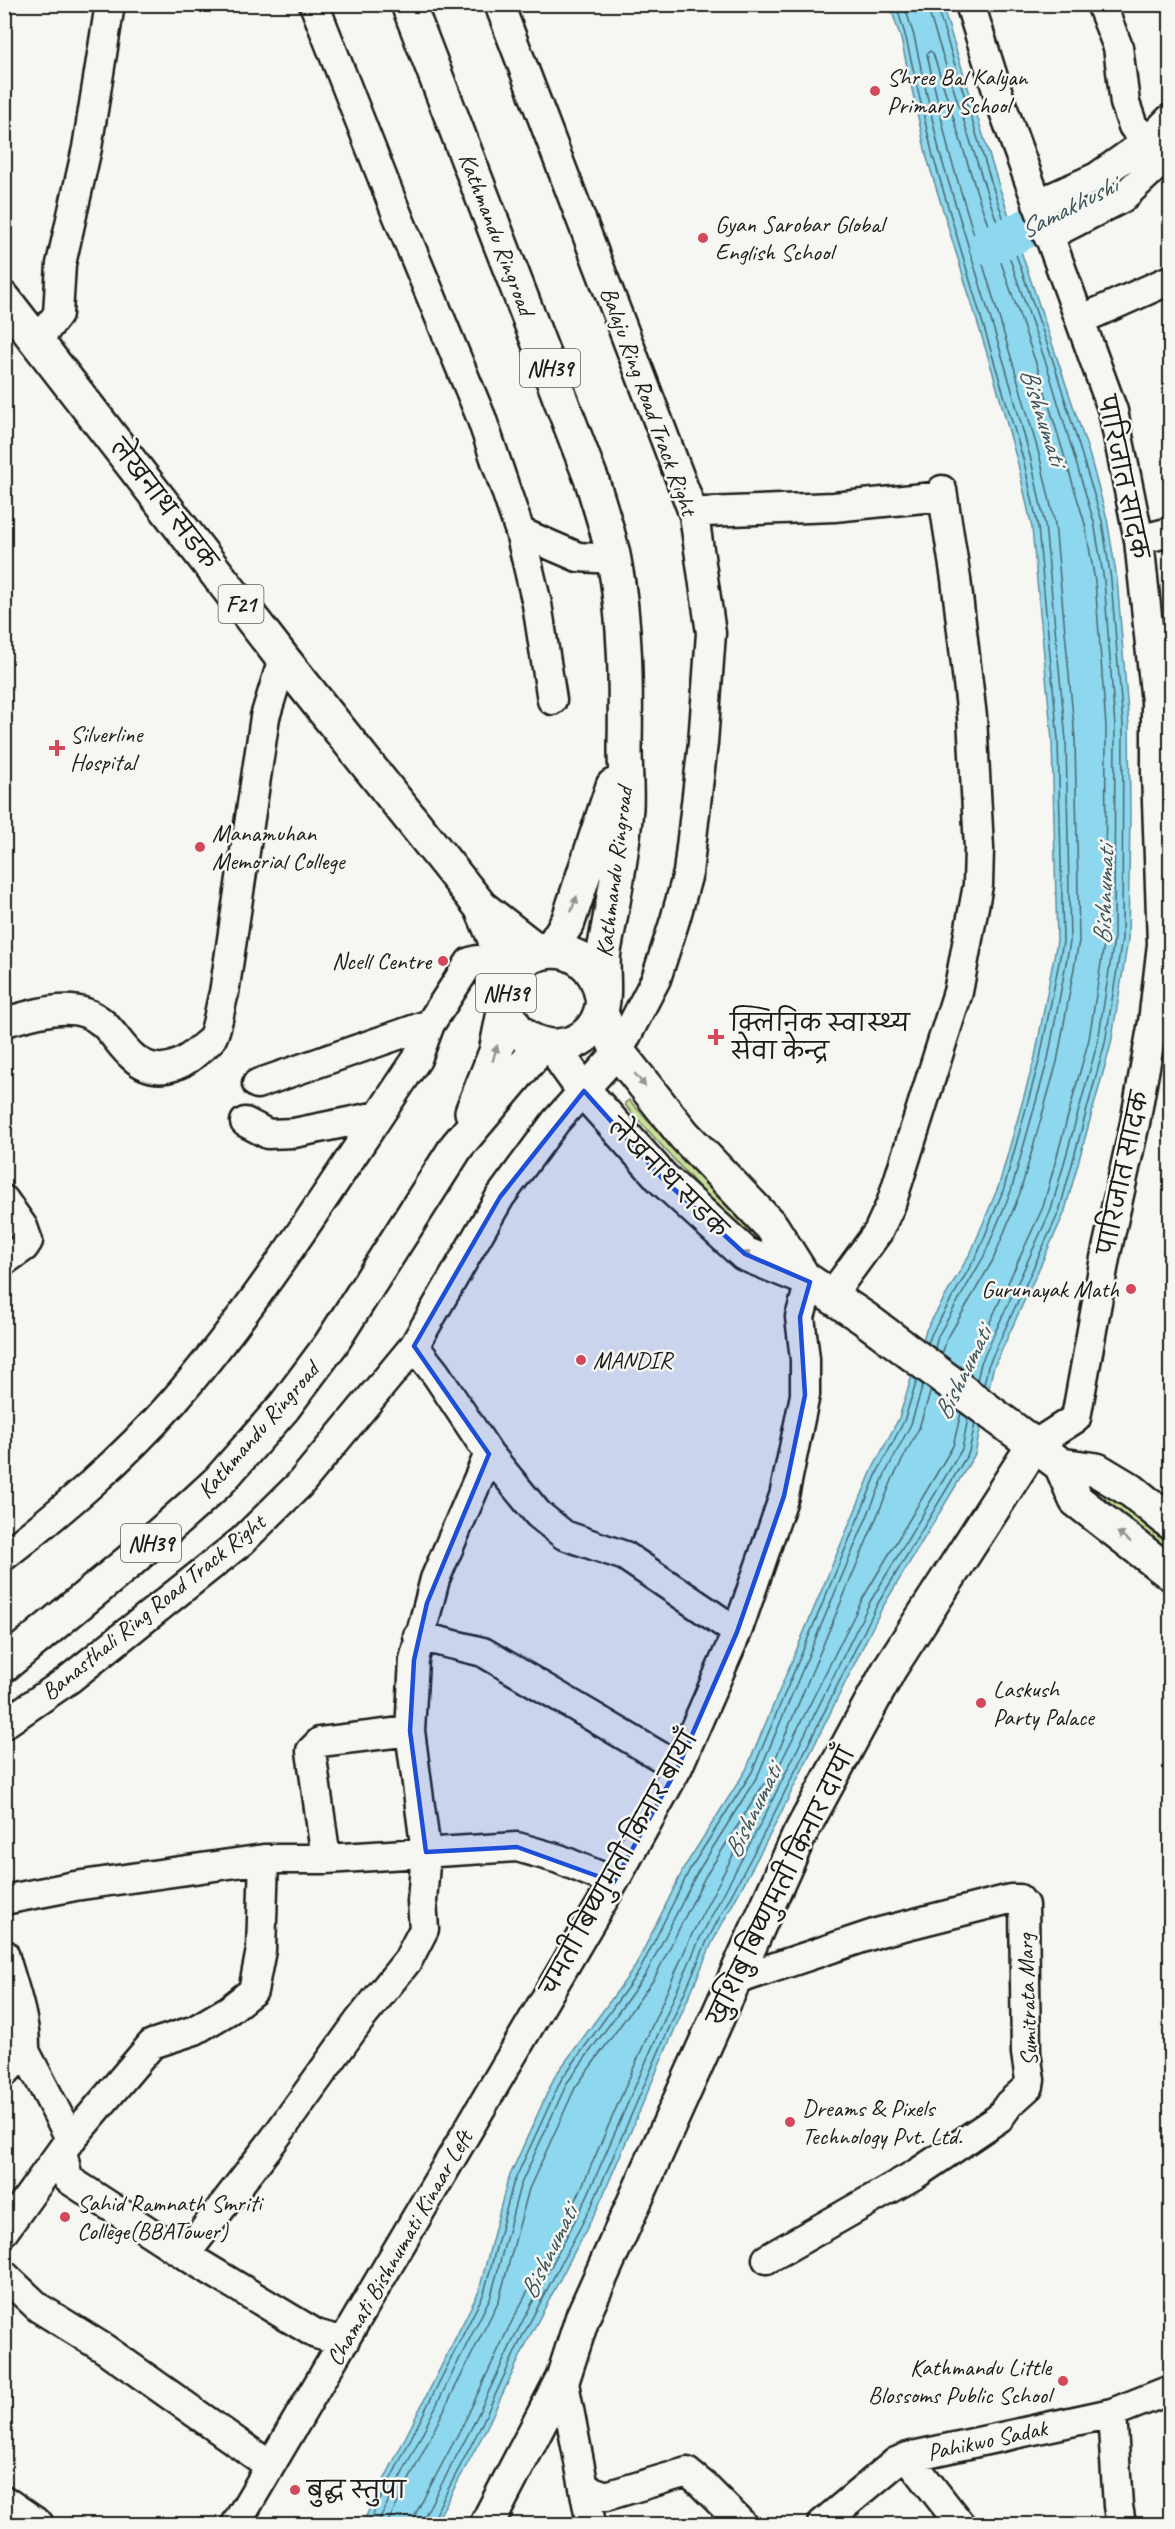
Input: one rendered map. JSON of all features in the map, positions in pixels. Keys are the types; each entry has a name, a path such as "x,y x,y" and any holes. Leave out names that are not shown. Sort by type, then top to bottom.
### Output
{"main road":[{"name":"Kathmandu Ringroad","path":"408,4 588,471 606,525 614,559 625,661 626,806 620,861 603,956 602,1005 594,1026 584,1036 572,1044 550,1046 457,1146"},
{"name":"लेखनाथ सडक","path":"4,299 284,659 481,907 542,953"},
{"name":"Kathmandu Ringroad","path":"4,1665 130,1561 219,1481 284,1407 331,1344 457,1146 486,1082 496,1052 507,994 519,966 554,944 568,922 593,852 625,747"},
{"name":"लेखनाथ सडक","path":"481,907 494,937 507,994"},
{"name":"Kathmandu Ringroad","path":"542,953 557,951 584,960 600,984 602,1005"},
{"name":"NH39","path":"507,994 513,1025 531,1041 550,1046"},
{"name":"लेखनाथ सडक","path":"602,1005 618,1053 684,1135 772,1227 815,1285"},
{"name":"लेखनाथ सडक","path":"550,1046 584,1091 662,1178 745,1254 815,1285 864,1318 1061,1465"},
{"name":"खुशिबु बिष्णुमती किनार दायाँ","path":"487,2524 563,2378 583,2316 799,1836 890,1668 1034,1445"},
{"path":"1061,1465 1097,1470 1132,1491 1170,1522"},
{"path":"1061,1465 1076,1500 1170,1573"}],"street":[{"path":"38,340 58,314 61,264 87,148 110,4"},
{"path":"314,4 392,202 481,417 520,532 537,604 552,700"},
{"name":"Balaju Ring Road Track Right","path":"499,4 694,515 711,633 703,743 688,873 656,980 618,1053"},
{"name":"पारिजात सादक","path":"970,4 1002,106 1113,411 1139,540 1156,702 1164,860 1162,944 1153,1022 1136,1123 1107,1247 1076,1419 1034,1445"},
{"path":"1101,4 1118,47 1125,103 1133,126 1159,147"},
{"path":"1042,219 1097,177 1159,147 1170,119"},
{"path":"1080,320 1170,280"},
{"path":"694,515 705,512 834,507 942,493 956,579 972,717 979,848 978,885 958,992 891,1204 878,1232 815,1285"},
{"path":"520,532 578,558 614,559"},
{"path":"1139,540 1170,532"},
{"path":"4,1022 58,1011 87,1014 99,1019 110,1029 126,1051 138,1062 162,1068 183,1064 212,1038 224,993 265,717 284,659"},
{"path":"4,1556 84,1492 129,1449 178,1396 221,1344 417,1059 430,1024 470,962 477,960 484,963 507,994"},
{"path":"256,1084 430,1024"},
{"name":"Banasthali Ring Road Track Right","path":"4,1724 68,1680 242,1541 299,1485 414,1346 500,1197 556,1121 618,1053"},
{"path":"245,1122 268,1134 294,1133 378,1116"},
{"path":"4,1200 23,1227 28,1241 24,1247 4,1261"},
{"name":"चमती बिष्णुमती किनार बायाँ","path":"526,2029 614,1882 678,1767 737,1632 784,1496 798,1435 805,1395 805,1359 800,1317 815,1285"},
{"path":"414,1346 436,1374 489,1454 538,1514 564,1535 625,1556 737,1632"},
{"path":"185,2255 275,2138 359,2021 408,1960 424,1929 422,1901 426,1852 410,1731 414,1660 418,1636 435,1579 489,1454"},
{"path":"418,1636 483,1652 678,1767"},
{"path":"326,1860 311,1751 320,1742 410,1731"},
{"path":"4,1900 75,1886 264,1859 326,1860 517,1847 559,1859 614,1882"},
{"path":"4,2231 67,2145 152,2044 195,2030 230,2010 253,1991 261,1950 264,1859"},
{"name":"Sumitrata Marg","path":"733,1981 891,1929 1010,1899 1019,1899 1024,1905 1026,2053 1029,2086 1009,2104 999,2118 916,2174 767,2259"},
{"path":"4,1954 21,2013 25,2051 67,2145 68,2179 185,2255 316,2334 344,2342"},
{"name":"Chamati Bishnumati Kinaar Left","path":"269,2465 344,2342 526,2029"},
{"path":"4,2073 25,2051"},
{"path":"4,2275 39,2308 105,2349 269,2465 236,2524"},
{"path":"563,2378 591,2524"},
{"name":"Pahikwo Sadak","path":"822,2524 896,2462 908,2457 1112,2413 1170,2390"},
{"path":"1112,2413 1121,2524"},
{"path":"908,2457 960,2524"},
{"path":"584,2488 606,2496 687,2472 742,2524"},
{"path":"4,2500 39,2524"}],"highlighted area":[{"path":"584,1091 662,1178 745,1254 810,1282 800,1317 805,1395 784,1496 737,1632 678,1767 614,1882 517,1847 426,1852 410,1731 414,1660 427,1603 489,1454 414,1346 500,1197"}],"green space":[{"path":"629,1100 710,1189 762,1241 759,1244 707,1196 626,1106 625,1103"},
{"path":"1092,1481 1170,1538 1170,1554 1086,1490"}],"water":[{"name":"Bishnumati","path":"890,5 942,5 1000,189 1089,453 1107,519 1117,579 1129,725 1130,815 1128,940 1111,1044 1064,1214 993,1369 975,1454 882,1608 774,1827 712,1943 598,2207 529,2338 484,2433 435,2524 362,2524 479,2291 507,2182 555,2076 635,1967 685,1866 746,1770 873,1468 899,1418 926,1330 972,1250 999,1185 1035,1057 1057,941 1052,740 1032,528 1018,464 993,373 927,158 901,39"}],"waterway":[{"name":"Samakhushi","path":"989,246 1115,187 1133,171"}],"place":[{"name":"Shree Bal Kalyan Primary School","path":"875,91"},
{"name":"Gyan Sarobar Global English School","path":"703,238"},
{"name":"Silverline Hospital","path":"57,748"},
{"name":"Manamuhan Memorial College","path":"200,847"},
{"name":"Ncell Centre","path":"443,961"},
{"name":"क्लिनिक स्वास्थ्य सेवा केन्द्र","path":"716,1037"},
{"name":"Gurunayak Math","path":"1131,1289"},
{"name":"MANDIR","path":"581,1360"},
{"name":"Laskush Party Palace","path":"981,1703"},
{"name":"Dreams & Pixels Technology Pvt. Ltd.","path":"790,2122"},
{"name":"Sahid Ramnath Smriti College(BBATower)","path":"65,2217"},
{"name":"Kathmandu Little Blossoms Public School","path":"1063,2381"},
{"name":"बुद्ध स्तुपा","path":"295,2490"}]}
